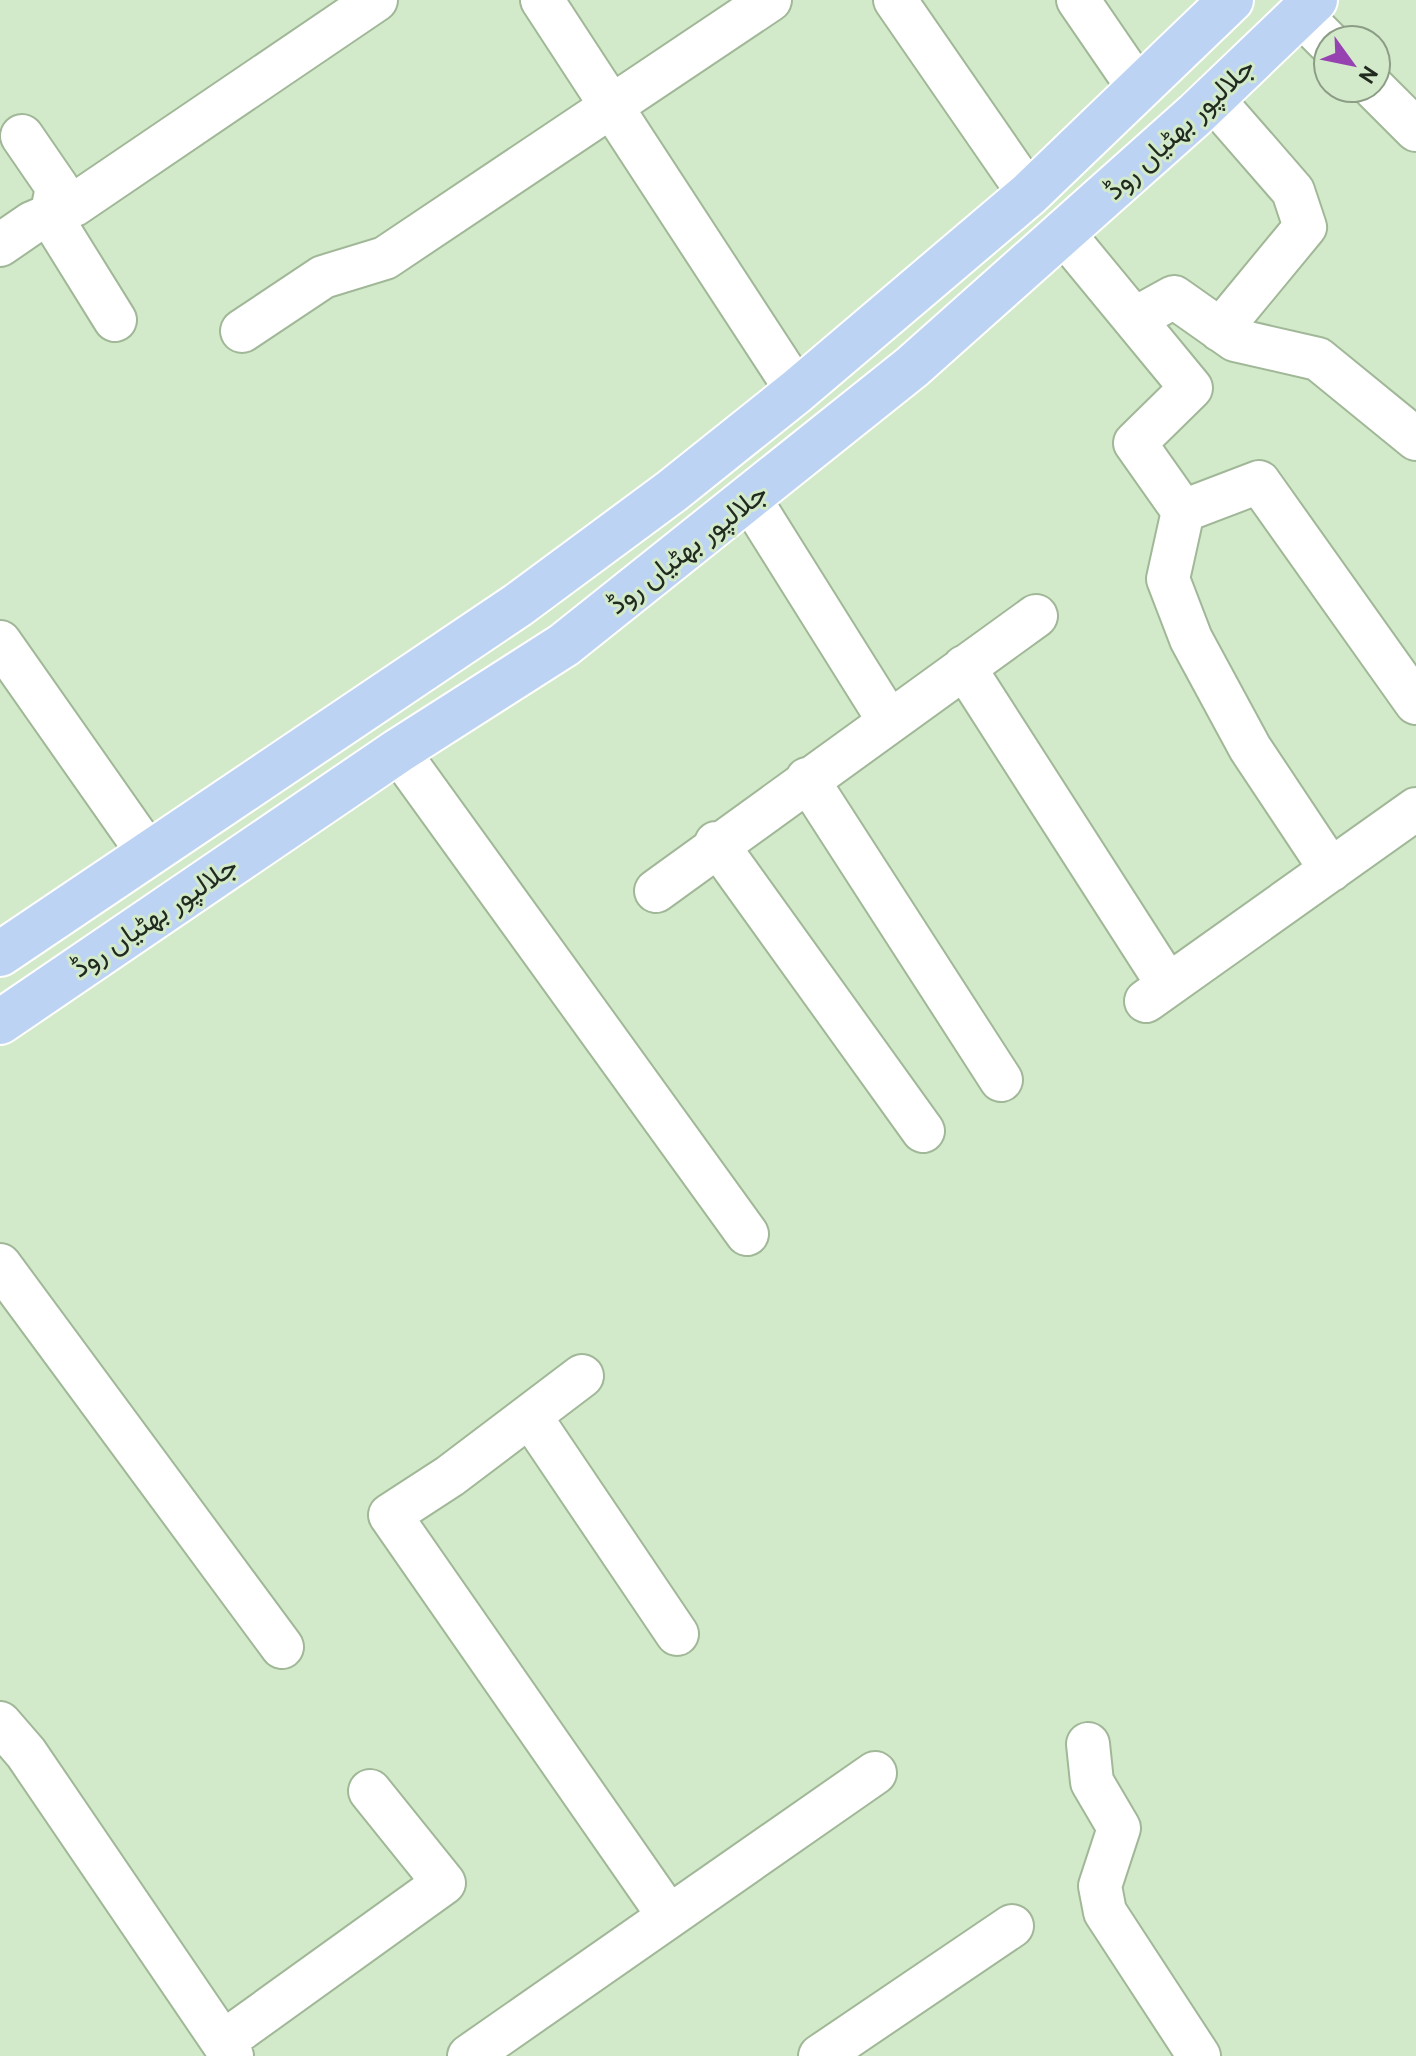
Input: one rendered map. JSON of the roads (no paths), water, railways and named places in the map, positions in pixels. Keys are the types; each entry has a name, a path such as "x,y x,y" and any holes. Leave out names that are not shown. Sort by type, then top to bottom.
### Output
{"main road":[{"name":"جلالپور بھٹیاں روڈ","path":"0,954 518,605 672,491 797,391 1029,194 1231,0"},
{"name":"جلالپور بھٹیاں روڈ","path":"0,1022 398,751 564,645 912,367 1064,234 1212,98 1315,19"}],"street":[{"path":"0,245 32,223 74,205 376,0"},
{"path":"542,0 797,391"},
{"path":"242,331 323,277 385,258 770,0"},
{"path":"895,0 1029,194"},
{"path":"1078,0 1139,89"},
{"path":"1212,98 1293,191 1305,227 1220,330"},
{"path":"1390,104 1416,130"},
{"path":"22,136 57,187 51,217 115,320"},
{"path":"1064,234 1191,388 1135,443 1183,511 1168,579 1191,639 1250,748 1331,870"},
{"path":"1134,319 1174,297 1235,340 1318,359 1416,439"},
{"path":"1183,511 1259,482 1416,703"},
{"path":"750,499 889,721"},
{"path":"656,891 716,843 1036,616"},
{"path":"0,642 148,853"},
{"path":"964,667 1157,993 1416,809"},
{"path":"398,751 747,1234"},
{"path":"807,779 1001,1080"},
{"path":"716,843 923,1131"},
{"path":"0,1265 282,1647"},
{"path":"582,1376 450,1476 390,1515 668,1915"},
{"path":"530,1416 677,1634"},
{"path":"0,1723 26,1753 227,2049 444,1883 370,1791"},
{"path":"1088,1744 1092,1782 1119,1828 1100,1886 1105,1912 1199,2056"},
{"path":"469,2056 875,1773"},
{"path":"820,2056 1012,1926"}]}
